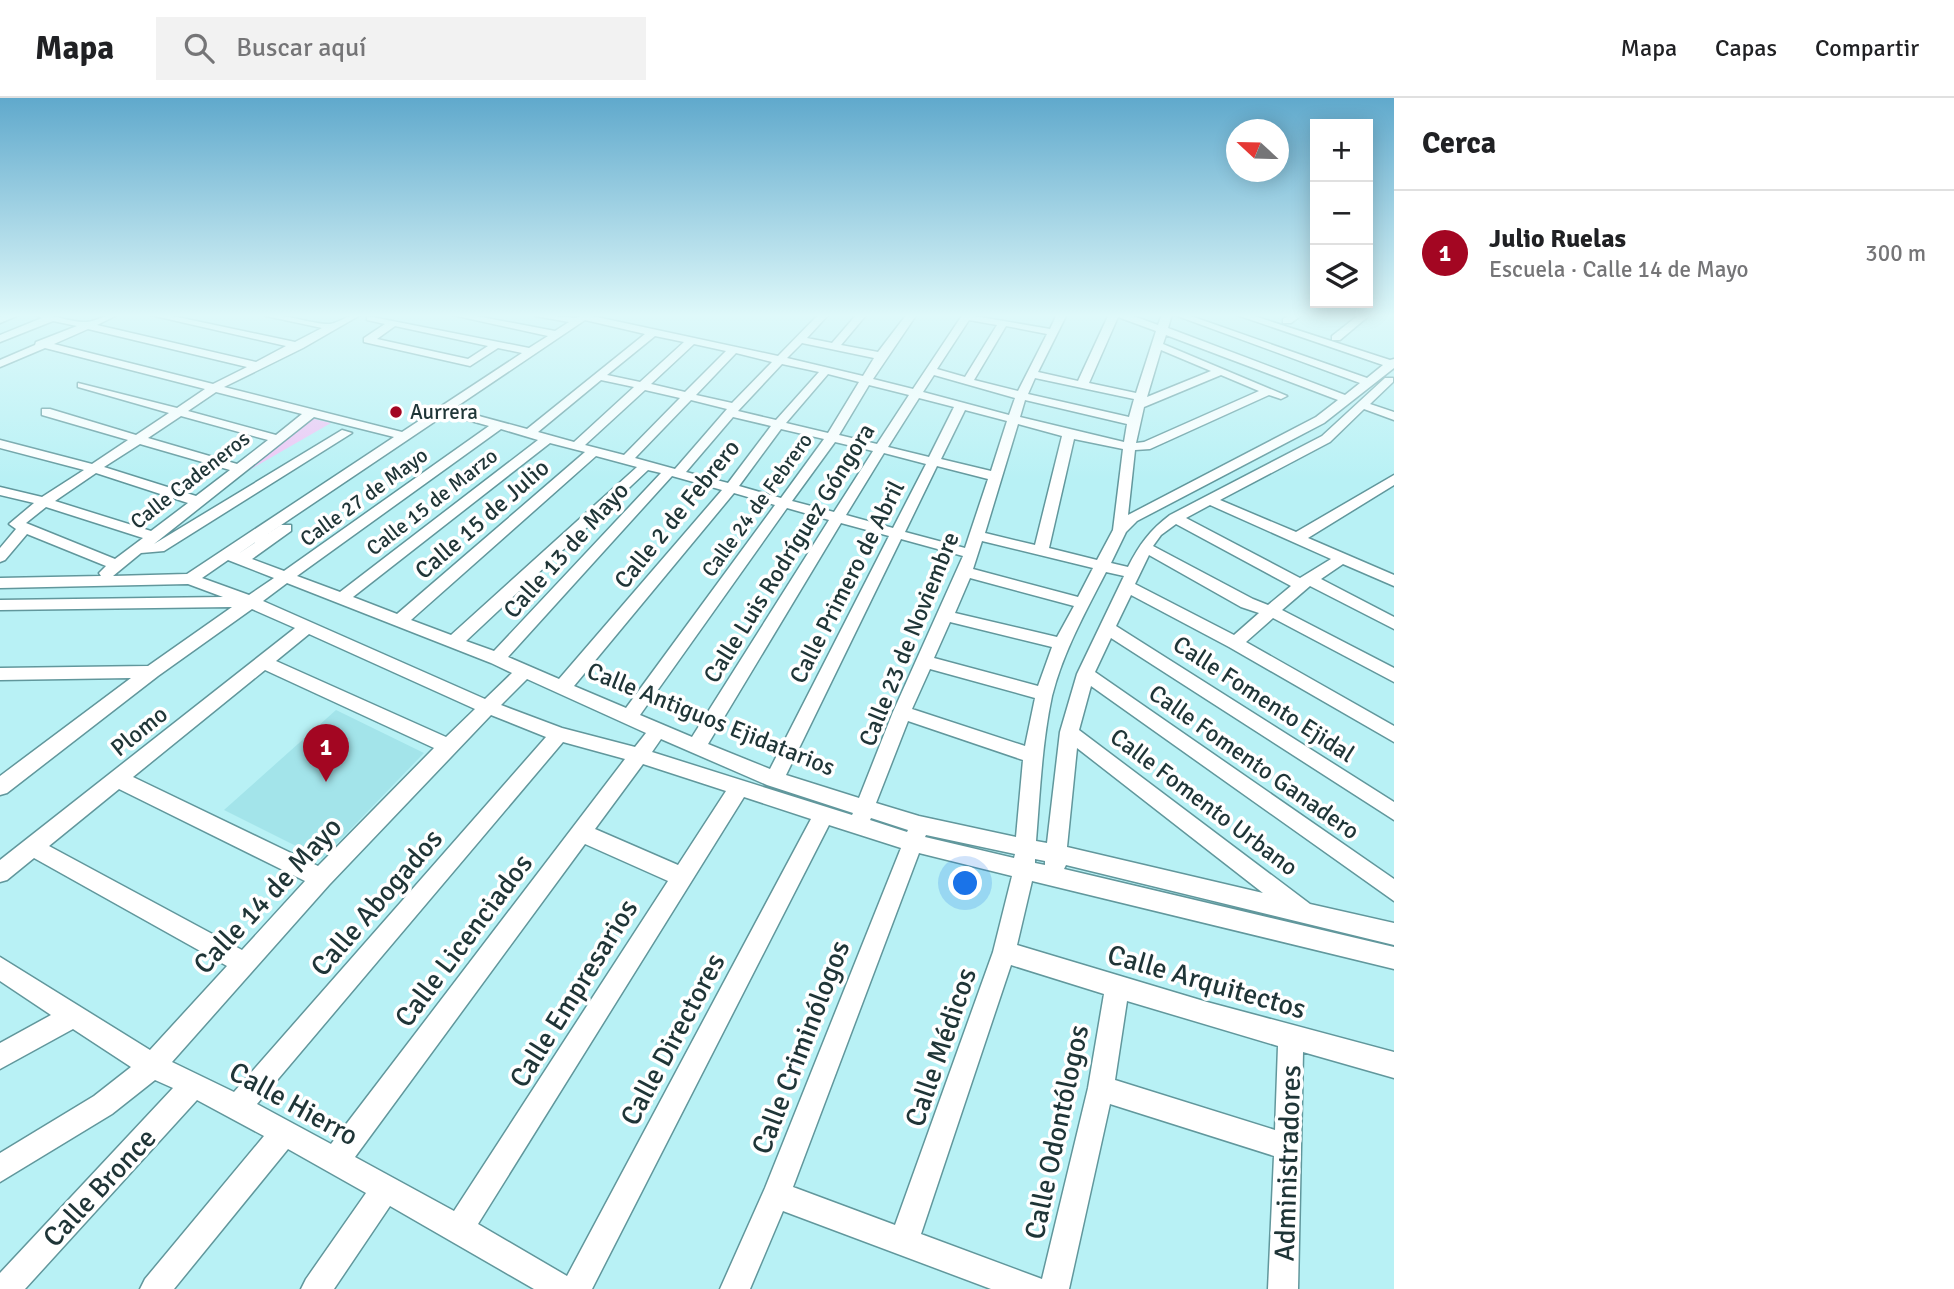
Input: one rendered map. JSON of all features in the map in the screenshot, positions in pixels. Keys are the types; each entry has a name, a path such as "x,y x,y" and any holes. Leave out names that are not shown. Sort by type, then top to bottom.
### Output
{"street":[{"path":"145,370 404,436"},
{"path":"0,557 23,523 44,502 216,387 251,370"},
{"path":"190,579 233,557 451,412 508,370"},
{"path":"529,433 607,370"},
{"path":"576,446 660,370"},
{"path":"625,460 713,370"},
{"name":"Calle 13 de Mayo","path":"497,659 772,370"},
{"path":"826,370 1013,420 1129,447 1146,446 1275,393 1218,370"},
{"name":"Calle 2 de Febrero","path":"564,687 826,370"},
{"name":"Calle 24 de Febrero","path":"629,717 831,438 873,370"},
{"path":"968,381 975,370"},
{"name":"Calle 23 de Noviembre","path":"861,817 902,712 965,572 994,476 1021,396 1033,370"},
{"path":"1082,385 1089,370"},
{"path":"1120,530 1133,422 1149,370"},
{"path":"1270,370 1345,398"},
{"path":"1332,370 1380,387"},
{"path":"1055,865 1069,732 1086,674 1145,547 1156,532 1175,518 1326,439 1380,387 1391,370"},
{"path":"931,371 1021,396 1133,422"},
{"name":"Calle Luis Rodríguez Góngora","path":"696,747 931,371"},
{"path":"1031,374 1139,401 1221,371"},
{"path":"599,376 687,396 778,425 994,476"},
{"path":"82,386 277,439"},
{"path":"1120,530 1147,508 1320,420 1345,398 1380,387"},
{"path":"1363,405 1394,416"},
{"name":"Calle Primero de Abril","path":"774,779 961,406"},
{"path":"46,412 239,469"},
{"name":"Calle Cadeneros","path":"95,582 311,412"},
{"path":"233,557 404,436 451,412 971,554"},
{"name":"Calle 27 de Mayo","path":"0,787 152,672 288,578 499,425"},
{"path":"136,550 159,548 345,433"},
{"path":"1041,549 1069,434"},
{"name":"Calle 15 de Marzo","path":"341,599 548,438"},
{"path":"0,444 96,468 197,501"},
{"name":"Calle 15 de Julio","path":"400,621 594,451"},
{"path":"453,643 646,465"},
{"path":"1295,539 1394,479"},
{"path":"0,491 152,536"},
{"path":"1210,500 1341,559 1390,574"},
{"path":"1175,518 1394,624"},
{"path":"23,523 116,565"},
{"name":"Calle Médicos","path":"904,1241 1004,951 1025,858 1033,756 1044,694 1062,644 1120,530"},
{"path":"977,535 1102,564 1394,735"},
{"path":"1145,547 1247,603 1289,618 1394,676"},
{"name":"Calle Antiguos Ejidatarios","path":"233,557 497,659 861,817 916,834 1055,865 1308,914 1394,934"},
{"path":"1235,643 1305,582 1341,559"},
{"path":"965,572 1082,603"},
{"name":"Calle Antiguos Ejidatarios","path":"0,583 190,579 251,602 487,707 559,734 638,755 823,816 861,817"},
{"name":"Calle Antiguos Ejidatarios","path":"0,605 251,602"},
{"path":"946,616 1062,644"},
{"name":"Plomo","path":"0,873 307,627"},
{"name":"Calle Fomento Ejidal","path":"1106,627 1394,812"},
{"path":"264,662 448,746"},
{"path":"925,662 1044,694"},
{"name":"Calle 14 de Mayo","path":"0,1168 103,1105 152,1066 321,878 448,746 525,671"},
{"path":"0,674 152,672"},
{"path":"0,685 18,673"},
{"name":"Calle Fomento Ganadero","path":"1086,674 1394,891"},
{"path":"902,712 1033,756"},
{"name":"Calle Licenciados","path":"335,1161 658,730"},
{"name":"Calle Fomento Urbano","path":"1069,732 1308,914"},
{"name":"Calle Abogados","path":"237,1108 559,734"},
{"path":"118,779 321,878"},
{"name":"Calle Empresarios","path":"460,1229 738,789"},
{"name":"Calle Directores","path":"576,1289 823,816"},
{"path":"580,832 682,877"},
{"name":"Calle Criminólogos","path":"735,1289 776,1195 916,834"},
{"path":"33,848 245,964"},
{"name":"Calle Antiguos Ejidatarios","path":"1055,865 1394,958"},
{"name":"Calle Arquitectos","path":"1004,951 1117,987 1394,1065"},
{"name":"Calle Hierro","path":"0,968 152,1066 194,1084 460,1229 562,1289"},
{"name":"Calle Odontólogos","path":"1054,1289 1101,1088 1117,987"},
{"path":"0,1057 74,1015"},
{"name":"Administradores","path":"1283,1289 1291,1037"},
{"name":"Calle Bronce","path":"5,1289 194,1084"},
{"path":"1101,1088 1288,1147"},
{"path":"155,1289 284,1133"},
{"path":"316,1289 385,1189"},
{"path":"776,1195 1031,1289"}],"shaded area":[{"path":"310,418 331,423 232,480"},
{"path":"336,710 424,753 322,859 224,810"}],"place":[{"name":"Aurrera","path":"396,412"},
{"name":"Julio Ruelas","path":"326,782"}]}
